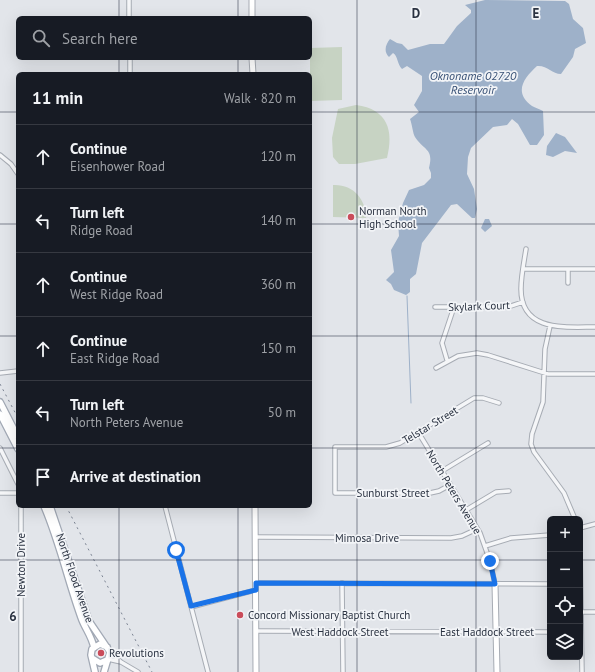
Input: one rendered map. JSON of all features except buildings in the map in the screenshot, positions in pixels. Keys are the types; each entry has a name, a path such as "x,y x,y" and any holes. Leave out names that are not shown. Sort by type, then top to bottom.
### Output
{"main road":[{"path":"0,402 16,433"},
{"path":"0,414 16,445"},
{"name":"North Flood Avenue","path":"45,508 56,536 82,620 90,635 94,648"},
{"name":"North Flood Avenue","path":"51,508 89,621 109,650"},
{"path":"95,672 91,652 100,644 109,650 104,672"},
{"path":"92,658 100,663 107,660"}],"street":[{"path":"129,0 130,16"},
{"path":"252,0 252,16"},
{"path":"130,60 130,72"},
{"path":"252,60 252,72"},
{"path":"0,155 11,164 16,171"},
{"path":"526,249 521,287 523,302 532,316 550,326 595,327"},
{"path":"523,269 595,269"},
{"path":"568,269 568,283"},
{"name":"Skylark Court","path":"435,307 508,307 523,302"},
{"path":"448,360 442,343 454,307"},
{"path":"550,326 545,349 543,402 531,438 531,446 564,493 574,516"},
{"path":"436,368 448,360 468,353 482,354 545,374 595,374"},
{"path":"0,373 16,371"},
{"name":"Telstar Street","path":"335,493 335,447 389,447 418,432 474,398 483,398 499,403"},
{"name":"North Peters Avenue","path":"418,432 478,529 486,546 495,584 497,672"},
{"path":"442,471 488,443"},
{"path":"0,448 16,480"},
{"name":"Sunburst Street","path":"335,493 430,493 439,491 450,485"},
{"path":"466,510 496,492 509,491"},
{"path":"0,493 16,493"},
{"name":"Newton Drive","path":"21,508 21,672"},
{"path":"166,508 208,672"},
{"path":"255,508 256,672"},
{"path":"583,527 595,524"},
{"name":"Mimosa Drive","path":"255,537 451,538 462,536 478,529"},
{"path":"486,546 515,537 547,535"},
{"path":"256,583 547,584"},
{"path":"342,583 343,672"},
{"path":"191,606 256,590"},
{"path":"583,612 595,612"},
{"name":"West Haddock Street","path":"256,631 423,632"},
{"name":"East Haddock Street","path":"423,632 547,632"},
{"path":"109,650 121,662 138,672"},
{"path":"107,660 121,662"},
{"path":"582,660 582,672"}],"green space":[{"path":"342,47 342,100 312,101 312,72 310,72 310,60 312,60 312,48"},
{"path":"356,105 367,107 382,116 389,130 390,139 387,158 355,164 339,164 333,157 332,138 338,109"},
{"path":"333,185 347,187 357,194 364,205 366,218 333,217"}],"water":[{"name":"Oknoname 02720 Reservoir","path":"485,0 565,1 569,4 573,19 583,28 586,43 575,49 573,57 561,74 555,73 541,66 537,66 528,75 522,85 523,96 526,101 532,106 543,111 544,135 537,145 530,145 518,124 512,119 507,125 493,127 471,148 468,157 467,174 474,189 477,209 475,218 472,218 457,204 451,205 422,243 416,274 410,279 410,292 406,295 394,290 391,284 386,280 394,272 391,250 399,236 398,222 403,203 409,190 424,185 431,178 429,168 430,157 427,150 415,137 410,119 419,112 414,105 422,91 422,76 407,66 402,69 395,54 393,53 389,57 387,55 386,45 390,39 402,44 408,50 430,44 444,44 457,26 471,13 471,10 465,5"},
{"path":"556,133 565,137 577,153 565,151 553,157 546,155 547,146"},
{"path":"485,219 489,219 492,226 485,232 481,228"}],"waterway":[{"path":"407,296 411,403"}],"railway":[{"path":"0,384 16,414"},
{"path":"67,508 152,672"}],"place":[{"name":"Norman North High School","path":"351,217"},
{"name":"Concord Missionary Baptist Church","path":"240,615"},
{"name":"Revolutions","path":"101,653"}],"route":[{"path":"176,550 191,606 256,590 256,583 495,584 490,561"}]}
